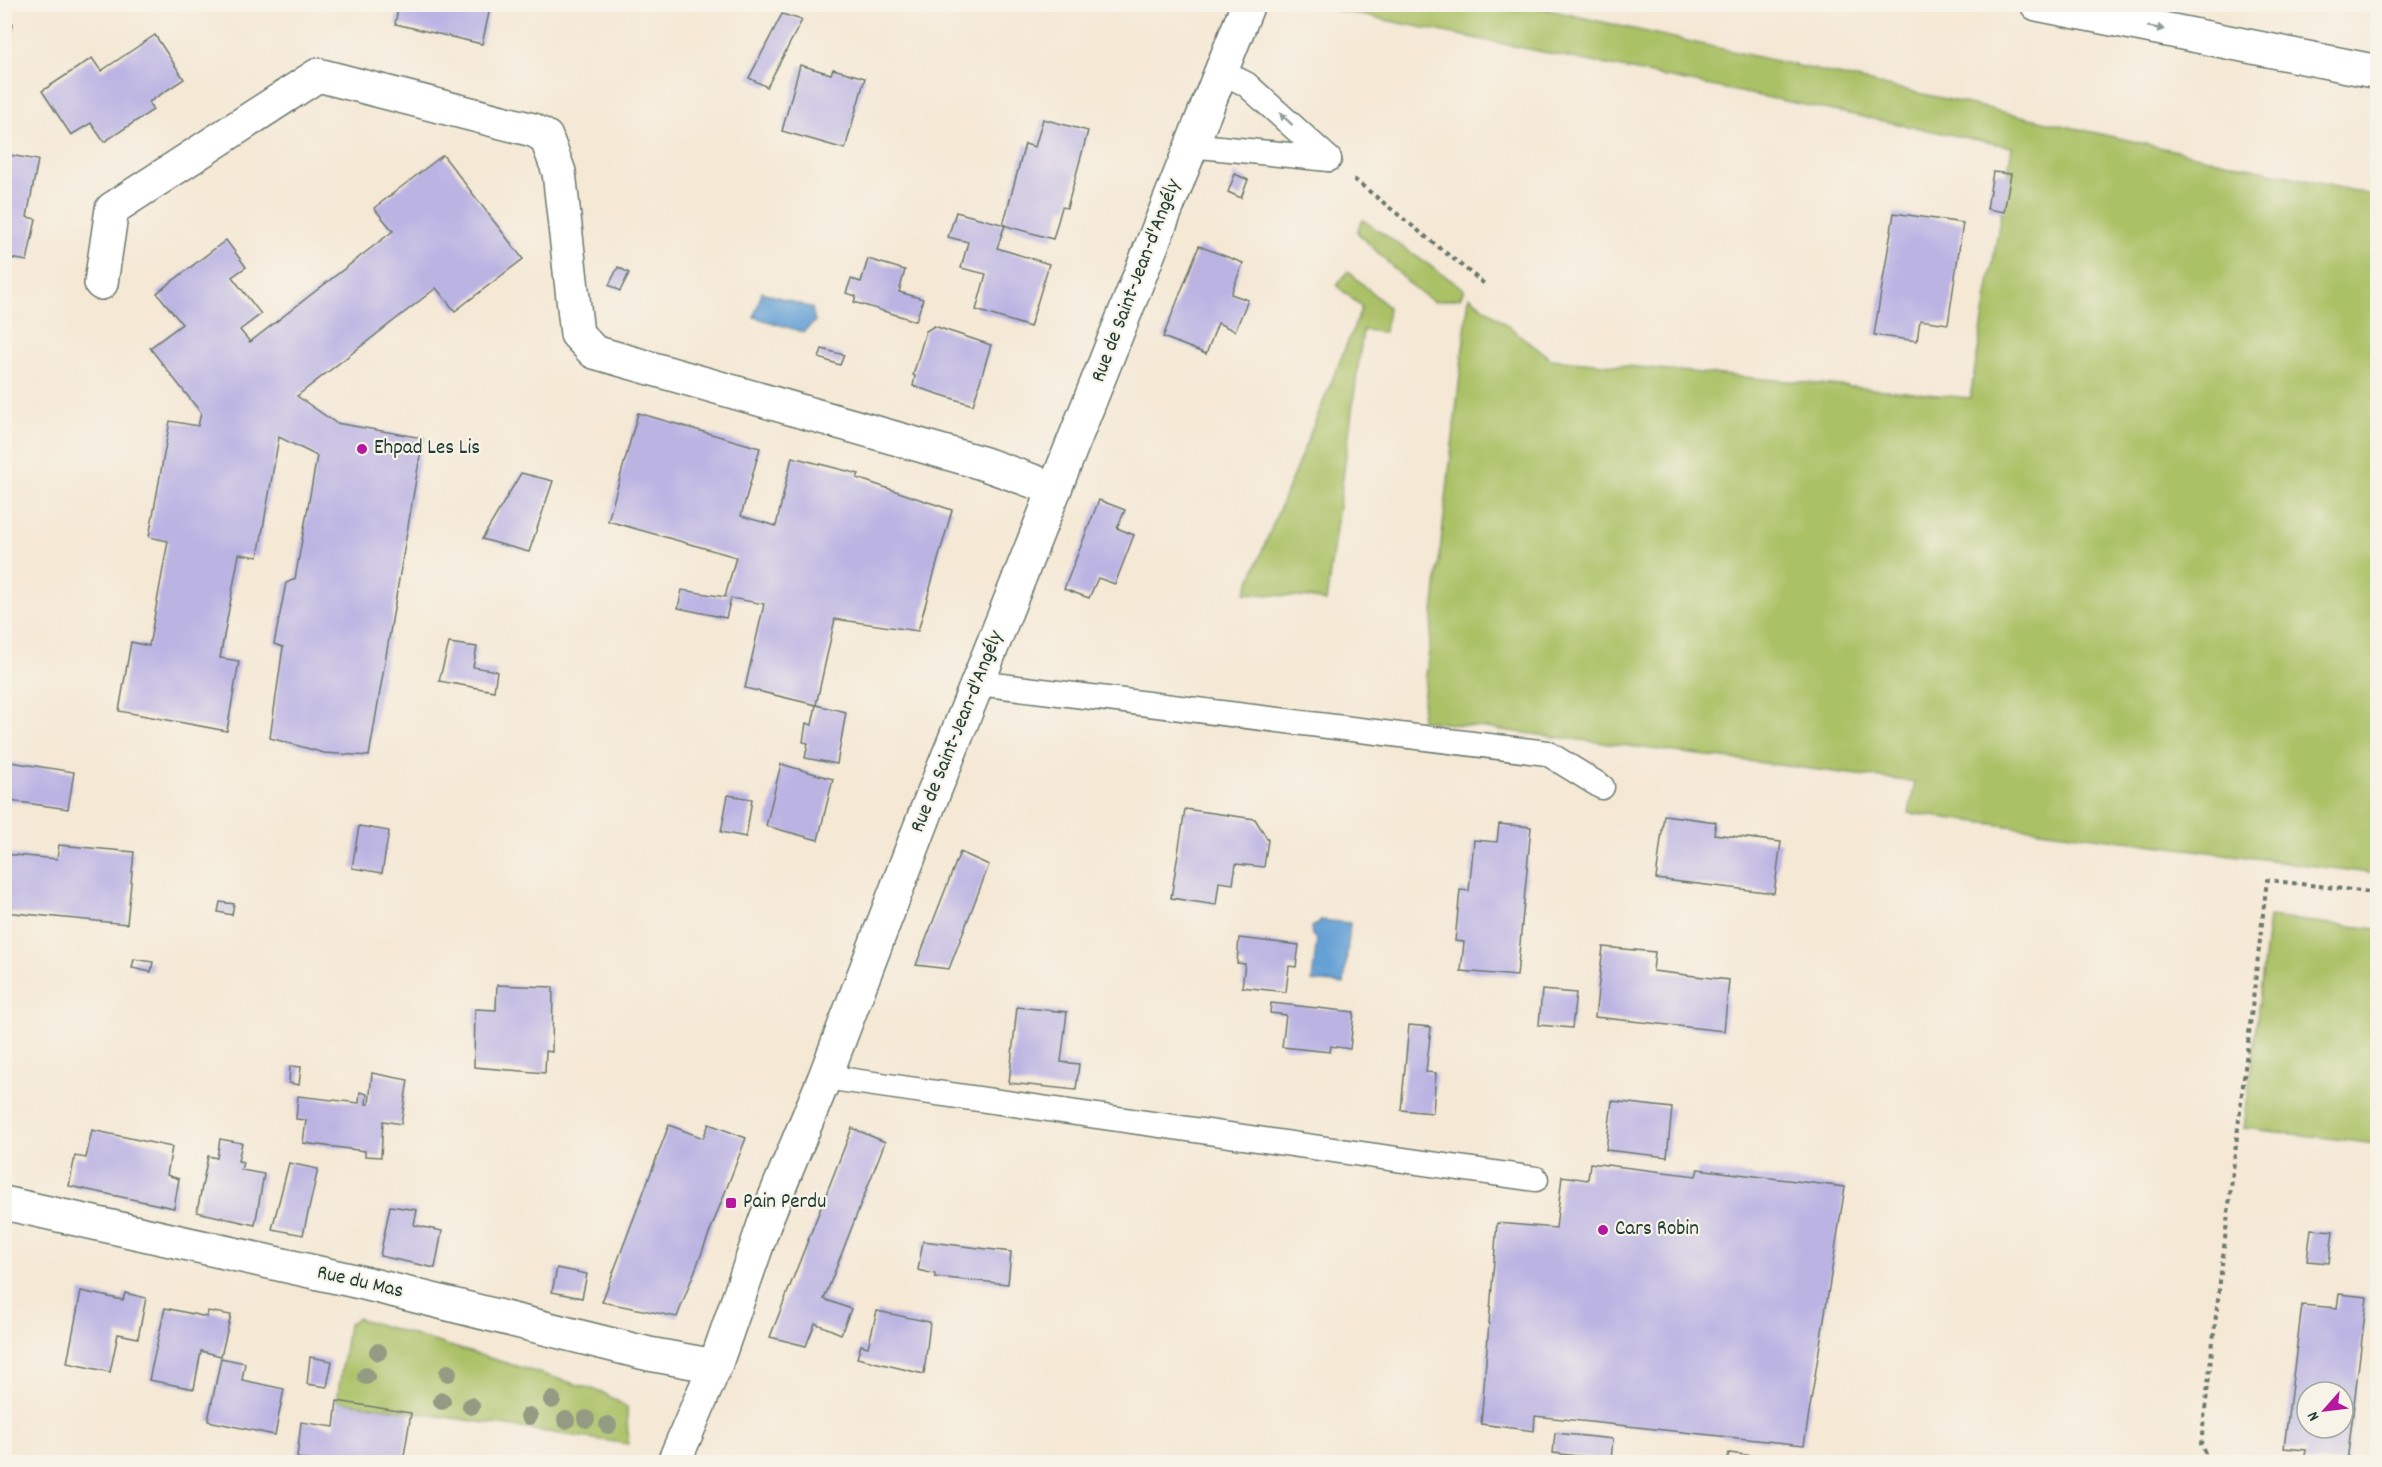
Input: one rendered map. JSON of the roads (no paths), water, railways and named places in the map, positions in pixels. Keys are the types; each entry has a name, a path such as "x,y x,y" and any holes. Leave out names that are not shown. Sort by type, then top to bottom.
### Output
{"main road":[{"name":"Rue de Saint-Jean-d'Angély","path":"674,1462 715,1366 766,1219 825,1077 1190,145 1248,4"},
{"path":"2037,4 2378,72"},
{"path":"2343,66 2378,90"},
{"path":"101,283 112,210 318,75 533,130 546,137 559,172 577,334 594,352 982,463 1055,489"},
{"name":"Rue du Mas","path":"4,1203 364,1283 649,1354 715,1366"}],"lane":[{"path":"1190,145 1329,159 1246,84 1220,71"},
{"path":"978,683 1547,753 1602,787"},
{"path":"825,1077 1536,1179"}],"water":[{"path":"762,292 812,308 815,322 803,332 754,317"},
{"path":"1320,920 1350,923 1344,984 1312,981 1317,939 1312,935 1311,927 1320,923"}],"place":[{"name":"Ehpad Les Lis","path":"362,449"},
{"name":"Pain Perdu","path":"731,1203"},
{"name":"Cars Robin","path":"1603,1230"}]}
